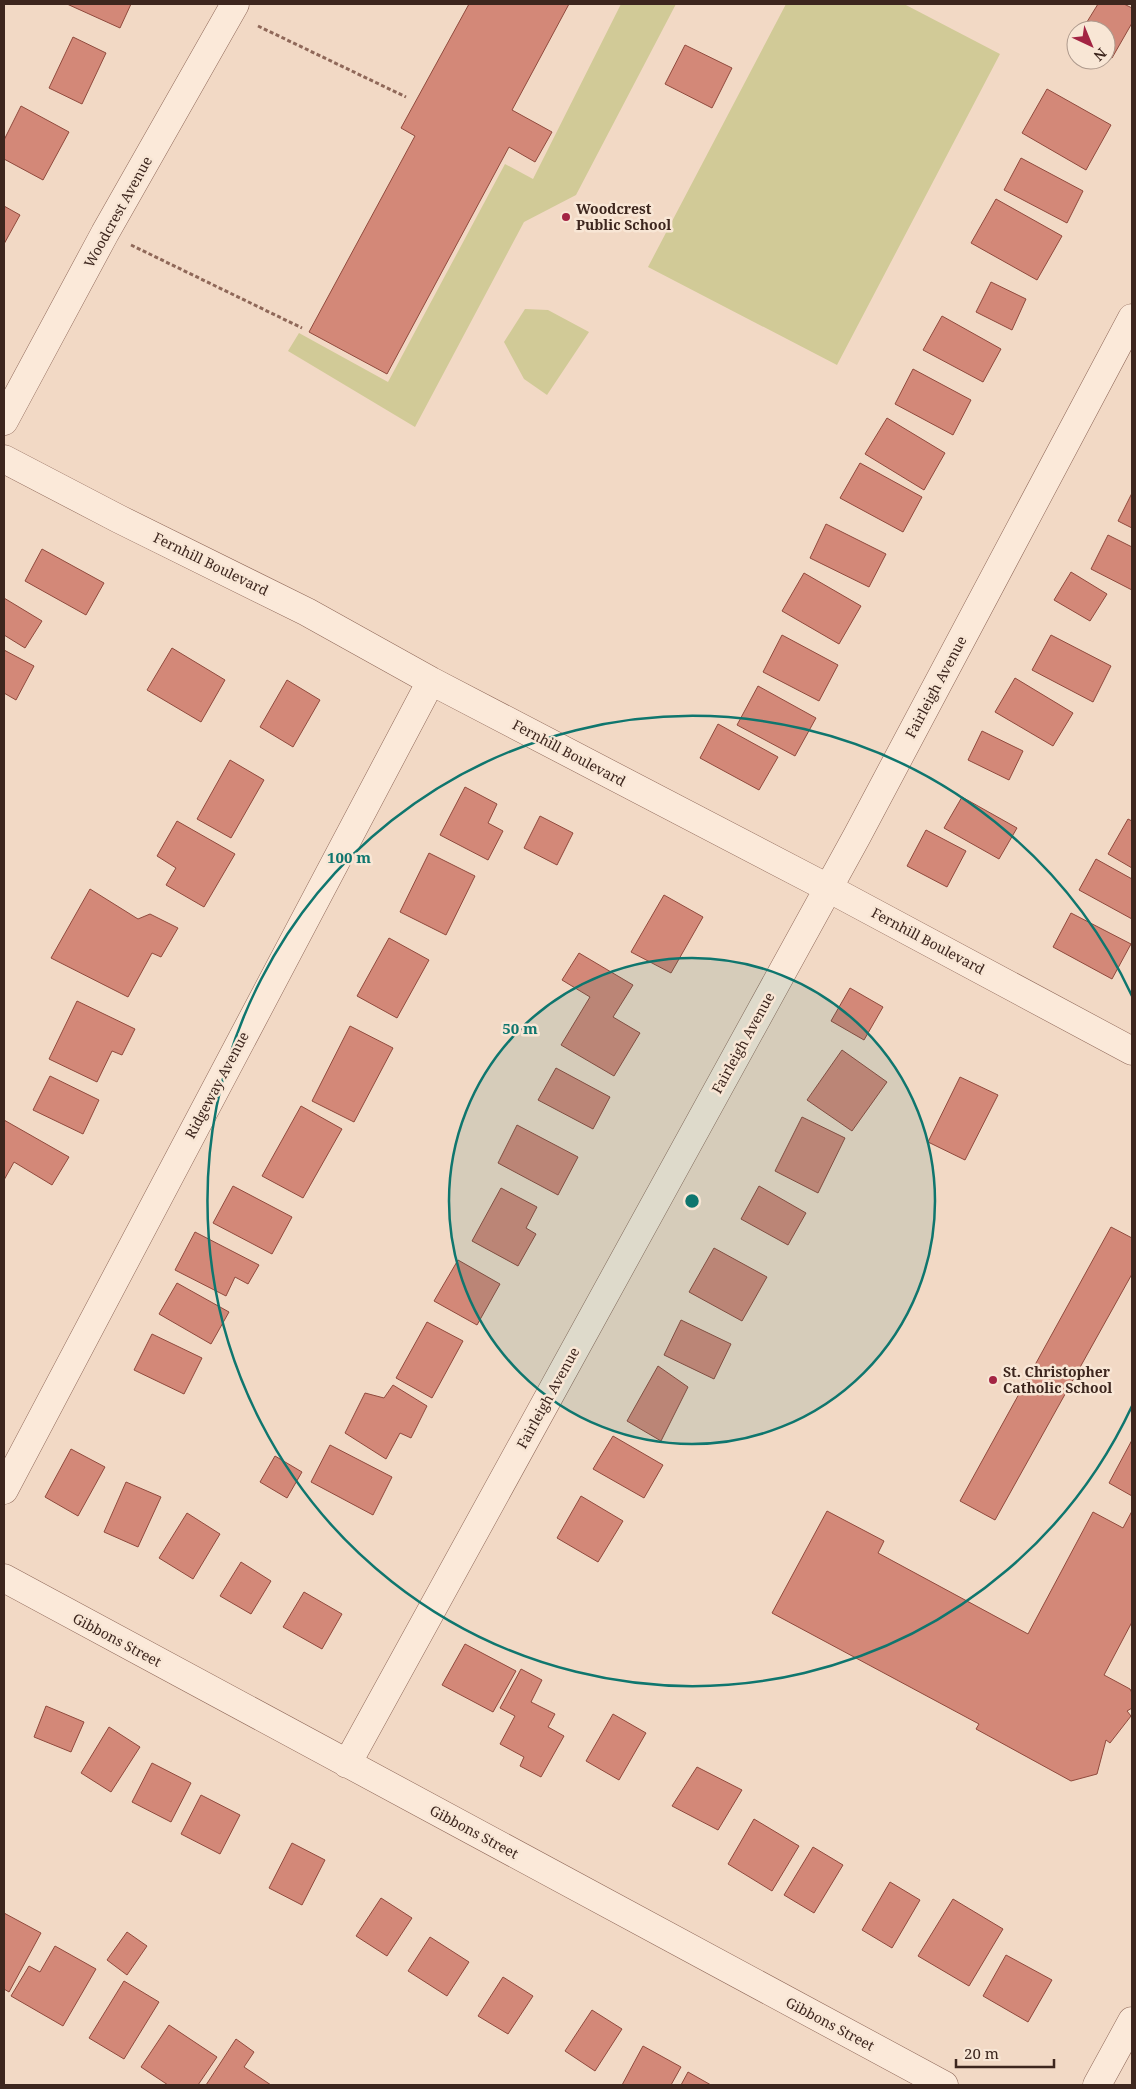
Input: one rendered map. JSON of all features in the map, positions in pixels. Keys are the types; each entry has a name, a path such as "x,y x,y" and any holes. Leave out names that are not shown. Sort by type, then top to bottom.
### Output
{"street":[{"name":"Woodcrest Avenue","path":"4,421 105,233 232,8"},
{"name":"Fairleigh Avenue","path":"347,1764 828,888 1132,318"},
{"name":"Fernhill Boulevard","path":"4,459 119,519 306,612 431,681 828,888 1132,1051"},
{"name":"Ridgeway Avenue","path":"4,1490 431,681"},
{"name":"Gibbons Street","path":"4,1578 944,2085"},
{"path":"1097,2085 1132,2021"}],"path":[{"path":"232,8 406,97"},
{"path":"105,233 302,328"}],"shaded area":[{"path":"621,4 676,4 576,195 524,222 415,427 288,351 299,333 388,382 505,164 533,179"},
{"path":"786,4 904,4 1000,54 837,365 648,267"},
{"path":"525,309 548,310 589,332 547,395 524,379 504,342"}],"building":[{"path":"67,4 131,4 120,28"},
{"path":"469,4 569,4 512,110 552,132 535,162 509,147 387,374 309,332 415,136 401,128"},
{"path":"1098,4 1124,4 1132,8 1132,23 1116,51 1116,20 1088,20"},
{"path":"73,37 106,53 82,104 49,88"},
{"path":"685,45 732,68 712,108 665,84"},
{"path":"1047,89 1111,125 1086,170 1022,133"},
{"path":"21,106 69,132 43,180 4,159 4,140"},
{"path":"1021,158 1083,191 1067,223 1004,190"},
{"path":"996,199 1062,236 1037,280 971,243"},
{"path":"4,206 20,215 4,244"},
{"path":"991,282 1026,299 1012,330 976,312"},
{"path":"942,316 1001,349 983,382 923,350"},
{"path":"913,369 971,400 953,435 895,404"},
{"path":"887,418 945,453 924,490 865,454"},
{"path":"860,463 922,497 903,532 840,498"},
{"path":"1132,493 1132,528 1118,521"},
{"path":"826,524 886,554 869,587 810,558"},
{"path":"1108,535 1132,547 1132,590 1091,569"},
{"path":"42,549 104,583 86,615 25,581"},
{"path":"1071,572 1107,594 1090,621 1054,600"},
{"path":"804,573 861,606 839,644 782,611"},
{"path":"4,598 42,621 25,648 4,635"},
{"path":"782,635 838,665 819,701 763,672"},
{"path":"1051,635 1111,666 1093,702 1032,670"},
{"path":"172,648 225,680 201,722 147,690"},
{"path":"4,650 34,666 16,700 4,693"},
{"path":"1015,678 1073,713 1053,746 995,712"},
{"path":"287,680 320,700 293,747 260,727"},
{"path":"758,686 816,718 795,756 737,725"},
{"path":"718,724 778,757 759,790 700,758"},
{"path":"982,731 1023,751 1009,780 968,760"},
{"path":"230,760 264,780 231,838 197,819"},
{"path":"465,787 497,804 488,823 503,831 488,860 440,835"},
{"path":"962,797 1017,828 999,859 944,828"},
{"path":"540,816 573,833 557,865 524,848"},
{"path":"1128,819 1132,821 1132,868 1108,854"},
{"path":"177,821 235,854 204,907 166,885 176,868 157,856"},
{"path":"926,830 966,851 947,887 907,866"},
{"path":"429,853 475,876 446,935 400,912"},
{"path":"1096,859 1132,879 1132,919 1079,890"},
{"path":"90,889 138,919 150,914 178,928 161,957 152,953 128,997 51,958"},
{"path":"664,895 703,917 671,973 631,952"},
{"path":"1071,913 1131,944 1112,979 1053,947"},
{"path":"389,938 429,960 397,1018 357,996"},
{"path":"579,953 633,985 613,1017 640,1033 614,1076 561,1045 590,997 562,980"},
{"path":"850,988 883,1007 864,1040 831,1021"},
{"path":"77,1001 135,1029 122,1055 112,1051 97,1082 49,1059"},
{"path":"350,1026 393,1048 354,1122 312,1101"},
{"path":"842,1050 887,1082 852,1131 807,1100"},
{"path":"556,1068 610,1097 593,1129 538,1100"},
{"path":"50,1076 99,1100 83,1134 33,1110"},
{"path":"960,1077 998,1095 965,1160 928,1142"},
{"path":"301,1106 342,1129 303,1198 262,1176"},
{"path":"802,1117 845,1138 818,1193 775,1171"},
{"path":"4,1120 69,1157 52,1185 14,1162 4,1180"},
{"path":"517,1125 578,1157 558,1195 498,1163"},
{"path":"233,1186 292,1217 272,1254 213,1223"},
{"path":"759,1186 806,1213 788,1245 741,1219"},
{"path":"501,1188 537,1207 526,1228 536,1234 518,1266 472,1241"},
{"path":"1111,1227 1132,1238 1132,1274 995,1520 960,1501"},
{"path":"195,1232 259,1265 248,1284 235,1277 226,1296 175,1270"},
{"path":"714,1248 767,1277 742,1321 689,1292"},
{"path":"458,1260 500,1284 477,1325 434,1301"},
{"path":"177,1283 229,1312 211,1344 159,1314"},
{"path":"681,1320 731,1344 714,1379 664,1355"},
{"path":"427,1322 463,1341 432,1398 396,1378"},
{"path":"152,1334 202,1358 184,1394 134,1370"},
{"path":"658,1366 688,1387 661,1441 627,1421"},
{"path":"393,1385 427,1406 411,1438 400,1433 386,1459 345,1433 365,1393 384,1398"},
{"path":"613,1436 663,1465 644,1498 593,1469"},
{"path":"1132,1440 1132,1496 1109,1483"},
{"path":"330,1445 392,1477 373,1515 311,1482"},
{"path":"71,1449 105,1467 78,1516 45,1497"},
{"path":"275,1456 302,1472 287,1498 260,1482"},
{"path":"126,1482 161,1497 138,1547 104,1532"},
{"path":"581,1496 623,1521 598,1562 557,1538"},
{"path":"827,1511 884,1541 878,1553 1028,1634 1093,1512 1123,1528 1132,1511 1132,1622 1104,1675 1130,1689 1132,1693 1132,1708 1127,1711 1131,1716 1110,1743 1106,1740 1097,1774 1071,1781 976,1729 979,1724 772,1613"},
{"path":"187,1513 220,1534 193,1579 159,1558"},
{"path":"241,1562 271,1581 251,1614 220,1596"},
{"path":"304,1592 342,1614 322,1649 283,1627"},
{"path":"465,1644 516,1671 493,1712 442,1685"},
{"path":"521,1669 542,1680 531,1702 555,1714 548,1727 564,1736 541,1777 520,1766 524,1757 500,1744 515,1716 500,1708"},
{"path":"46,1706 84,1722 71,1752 34,1737"},
{"path":"613,1714 646,1733 619,1780 586,1761"},
{"path":"109,1727 140,1747 111,1792 81,1773"},
{"path":"152,1763 191,1783 171,1822 132,1802"},
{"path":"697,1767 742,1790 718,1830 672,1806"},
{"path":"201,1795 240,1815 220,1854 181,1834"},
{"path":"754,1819 799,1846 772,1891 728,1864"},
{"path":"292,1843 325,1860 302,1905 269,1888"},
{"path":"813,1847 843,1865 814,1913 784,1895"},
{"path":"890,1882 920,1900 892,1948 862,1930"},
{"path":"381,1898 412,1918 387,1956 356,1936"},
{"path":"953,1899 1003,1929 969,1986 918,1956"},
{"path":"4,1913 41,1933 9,1992 4,1989"},
{"path":"127,1932 147,1946 127,1975 107,1960"},
{"path":"430,1937 469,1962 447,1996 408,1971"},
{"path":"55,1946 96,1969 63,2026 11,1996 29,1966 40,1972"},
{"path":"1006,1955 1052,1980 1028,2022 983,1996"},
{"path":"503,1977 533,1996 508,2034 478,2016"},
{"path":"124,1981 159,2002 124,2059 89,2038"},
{"path":"592,2010 622,2029 595,2071 565,2051"},
{"path":"169,2025 217,2057 198,2085 168,2085 141,2067"},
{"path":"236,2039 254,2052 244,2067 271,2085 206,2085"},
{"path":"643,2046 681,2067 671,2085 622,2085"},
{"path":"688,2072 711,2085 681,2085"}],"place":[{"name":"Woodcrest Public School","path":"566,217"},
{"name":"St. Christopher Catholic School","path":"993,1380"}]}
